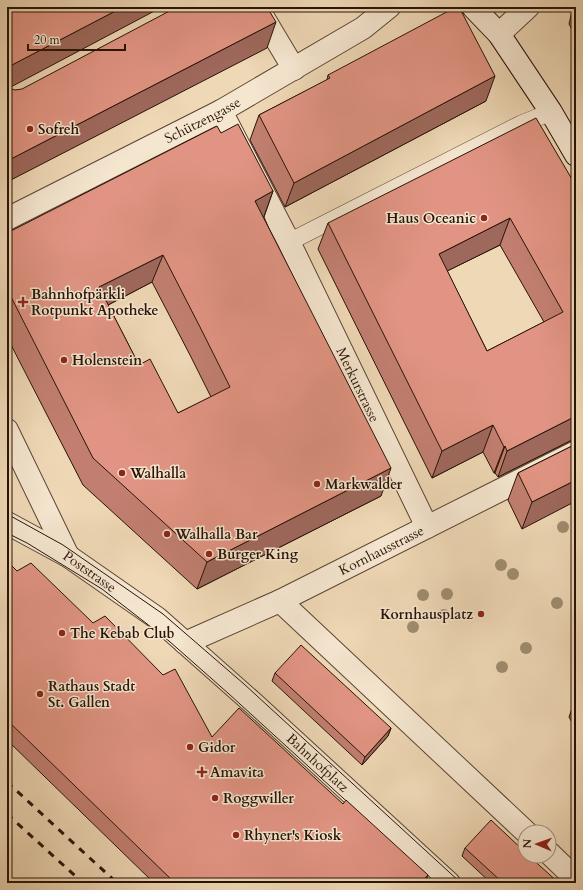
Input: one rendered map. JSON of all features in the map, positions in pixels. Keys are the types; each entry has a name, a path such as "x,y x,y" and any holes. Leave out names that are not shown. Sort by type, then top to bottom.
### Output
{"street":[{"path":"257,7 294,69"},
{"name":"Schützengasse","path":"7,219 221,111 363,28 389,7"},
{"path":"472,7 499,34 551,112 576,155"},
{"path":"499,34 528,7"},
{"name":"Merkurstrasse","path":"221,111 289,242 427,527"},
{"name":"Poststrasse","path":"7,430 68,556 157,618 185,643"},
{"name":"Kornhausstrasse","path":"185,643 280,601 576,452"},
{"path":"7,523 68,556"},
{"path":"280,601 517,824"},
{"name":"Bahnhofplatz","path":"185,643 253,703 449,883"},
{"path":"557,861 576,879"}],"lane":[{"path":"289,242 521,124 551,112"}],"building":[{"path":"7,7 123,7 10,66 7,70"},
{"path":"177,7 267,7 276,22 7,161 7,85 9,88 15,90 22,89"},
{"path":"456,7 459,7 495,76 294,183 259,115 330,78 328,75"},
{"path":"536,118 576,186 576,416 507,451 493,425 442,451 328,223","holes":["510,218 563,312 487,351 439,254"]},
{"path":"238,124 273,191 255,201 391,468 207,562 93,458 7,289 7,233 217,126 221,133","holes":["163,255 230,387 178,413 150,359 139,365 99,287"]},
{"path":"576,444 576,480 532,502 518,473"},
{"path":"7,561 17,571 31,563 93,623 105,616 163,675 175,669 212,737 239,708 343,804 346,800 428,875 421,883 175,883 7,720"},
{"path":"301,645 391,728 365,757 275,673"},
{"path":"491,820 517,844 517,864 538,864 559,883 503,883 465,848"}],"tram line":[{"path":"7,514 63,545 163,614 244,684 461,883"},
{"path":"7,533 27,543 102,589 169,641 354,808"},
{"path":"420,868 436,883"}],"railway":[{"path":"7,782 117,883"},
{"path":"7,814 83,883"},
{"path":"7,879 12,883"}],"place":[{"name":"Sofreh","path":"30,129"},
{"name":"Haus Oceanic","path":"484,218"},
{"name":"Bahnhofpärkli Rotpunkt Apotheke","path":"23,302"},
{"name":"Holenstein","path":"64,360"},
{"name":"Walhalla","path":"122,473"},
{"name":"Markwalder","path":"317,484"},
{"name":"Walhalla Bar","path":"167,534"},
{"name":"Burger King","path":"209,554"},
{"name":"Kornhausplatz","path":"481,614"},
{"name":"The Kebab Club","path":"62,633"},
{"name":"Rathaus Stadt St. Gallen","path":"40,694"},
{"name":"Gidor","path":"190,747"},
{"name":"Amavita","path":"202,772"},
{"name":"Roggwiller","path":"215,798"},
{"name":"Rhyner's Kiosk","path":"236,835"}]}
